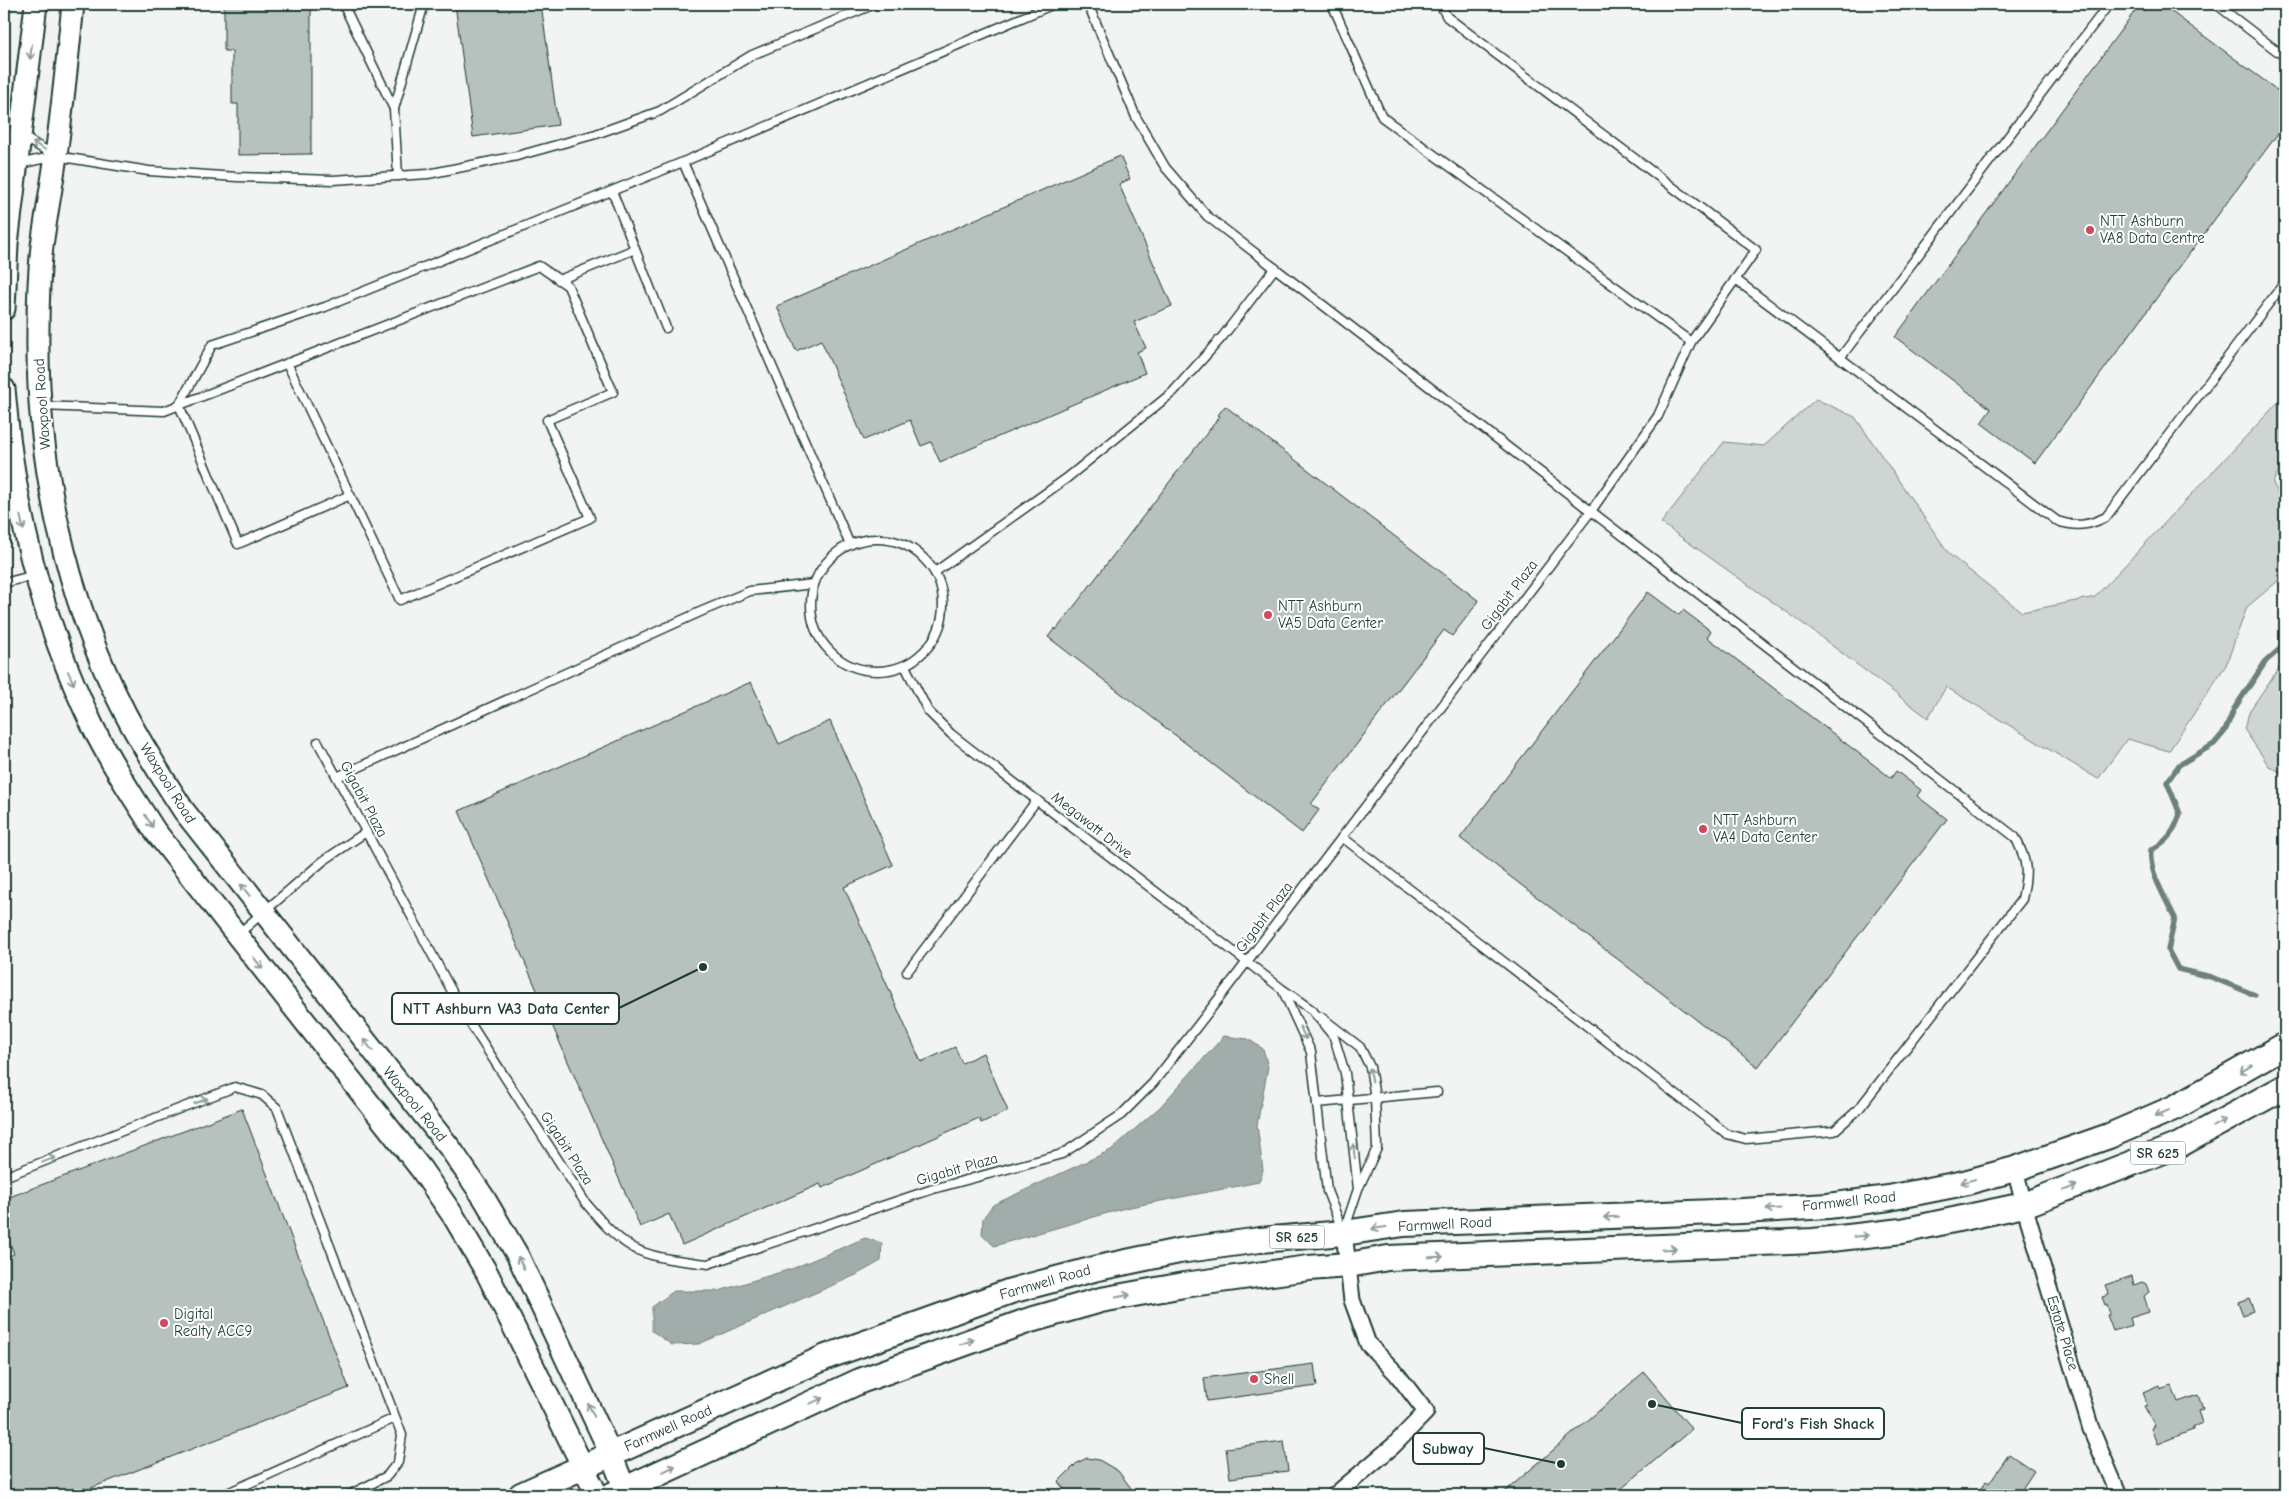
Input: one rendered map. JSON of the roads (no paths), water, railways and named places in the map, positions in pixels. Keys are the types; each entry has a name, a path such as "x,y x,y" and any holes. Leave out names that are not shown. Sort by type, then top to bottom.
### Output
{"main road":[{"path":"4,309 12,135 36,4"},
{"name":"Waxpool Road","path":"73,4 56,156 42,247 38,330 43,439 52,496 64,552 81,607 101,660 125,712 168,787 194,825 263,914 450,1148 484,1198 518,1256 611,1454 621,1493"},
{"path":"4,389 8,444 18,503 35,575 48,618 69,674 94,728 123,781 155,831 421,1169 454,1217 487,1273 597,1495"},
{"name":"Farmwell Road","path":"611,1454 826,1357 1011,1291 1098,1268 1179,1251 1260,1240 1344,1233 1404,1224 1625,1217 1828,1206 1889,1198 1964,1183 2015,1169 2109,1136 2176,1107 2285,1045"},
{"name":"SR 625","path":"621,1493 860,1381 1027,1321 1101,1300 1184,1285 1309,1268 1348,1265 1388,1258 1813,1241 1902,1232 2024,1206 2179,1145 2285,1087"},
{"name":"SR 625","path":"521,1495 611,1454"}],"street":[{"name":"Estate Place","path":"2015,1169 2024,1206 2091,1429 2118,1495"},
{"path":"1335,1495 1393,1446 1426,1412 1396,1373 1368,1344 1352,1300 1344,1233"}],"lane":[{"path":"343,4 394,109"},
{"path":"398,176 394,109 424,4"},
{"path":"12,135 56,156 149,171 237,177 333,180 428,174 517,156 596,134 660,110 752,56 875,4"},
{"path":"179,405 212,345 325,307 612,191 1054,4"},
{"path":"1088,4 1136,117 1165,167 1207,216 2015,837 2025,857 2027,877 2022,899 1858,1110 1834,1131 1746,1139 1727,1134 1342,837"},
{"path":"1332,4 1382,117 1691,342"},
{"name":"Gigabit Plaza","path":"318,742 463,1012 585,1202 606,1227 633,1248 670,1259 708,1264 739,1256 842,1218 933,1189 1062,1154 1121,1114 1153,1083 1247,962 1591,511 1658,416 1691,342 1756,250 1447,18 1440,4"},
{"path":"1840,358 2109,4"},
{"path":"2216,4 2285,57"},
{"path":"11,164 56,156"},
{"path":"683,162 850,545"},
{"path":"612,191 666,328"},
{"path":"559,280 635,249"},
{"path":"40,406 164,411 179,405 539,266 568,286 613,392 547,420 590,518 400,600 288,363"},
{"path":"935,572 1067,478 1174,392 1223,336 1275,268"},
{"path":"1735,279 2057,521 2072,526 2090,525 2106,517 2285,282"},
{"path":"179,405 238,544 350,495"},
{"path":"882,538 903,543 922,555 935,572 943,593 943,614 936,635 923,653 905,666 884,671 862,670 842,662 825,647 814,628 810,606 814,584 824,565 840,550 860,540 882,538"},
{"path":"4,583 35,575"},
{"path":"337,777 700,612 750,592 814,584"},
{"name":"Megawatt Drive","path":"905,666 928,711 945,728 1036,800 1312,1010"},
{"path":"906,972 1036,800"},
{"path":"236,936 323,861 366,832"},
{"path":"1282,989 1311,1052 1327,1191 1344,1233"},
{"path":"1312,1010 1360,1046 1370,1067 1375,1098 1377,1148 1358,1189 1344,1233"},
{"path":"1312,1010 1334,1037 1345,1072 1358,1189"},
{"path":"4,1177 235,1087 262,1095 277,1108 402,1435 398,1462 387,1476 349,1495"},
{"path":"1317,1103 1437,1092"},
{"path":"223,1495 395,1418"}],"waterway":[{"path":"2285,476 2285,482"},
{"path":"2255,995 2211,977 2178,969 2168,950 2175,918 2155,876 2152,867 2151,850 2170,835 2180,814 2167,782 2179,765 2214,744 2225,731 2234,709 2266,661 2281,648 2285,637"}],"place":[{"name":"NTT Ashburn VA8 Data Centre","path":"2090,230"},
{"name":"NTT Ashburn VA5 Data Center","path":"1268,615"},
{"name":"NTT Ashburn VA4 Data Center","path":"1703,829"},
{"name":"NTT Ashburn VA3 Data Center","path":"703,967"},
{"name":"Digital Realty ACC9","path":"164,1323"},
{"name":"Shell","path":"1254,1379"},
{"name":"Ford's Fish Shack","path":"1652,1404"},
{"name":"Subway","path":"1561,1464"}]}
